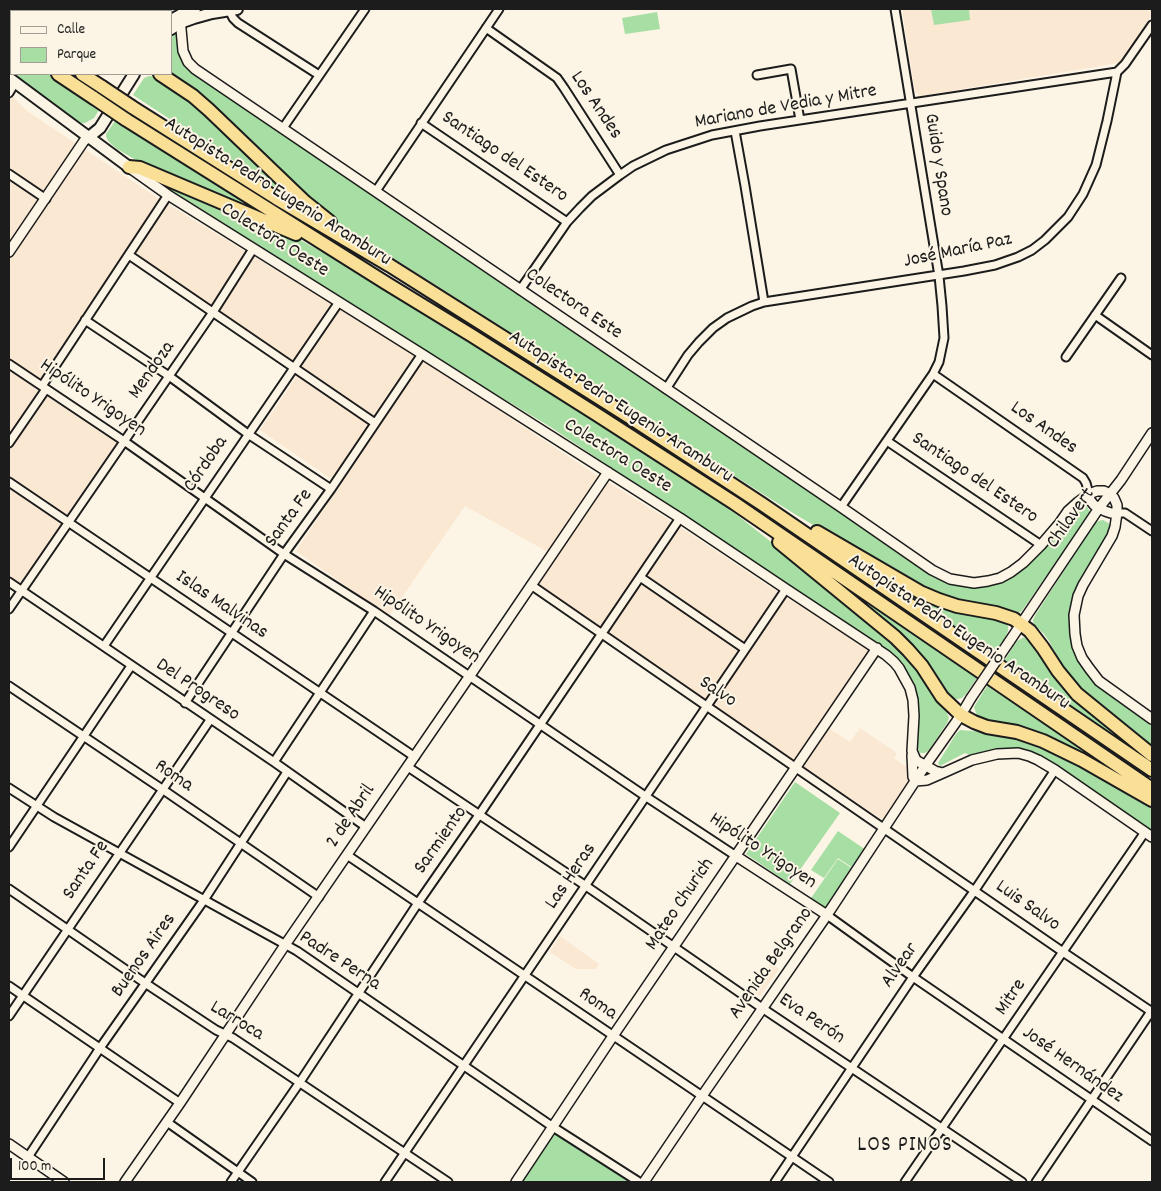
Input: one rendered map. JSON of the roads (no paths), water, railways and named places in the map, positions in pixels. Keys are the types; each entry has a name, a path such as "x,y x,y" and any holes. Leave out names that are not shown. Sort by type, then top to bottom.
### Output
{"highway":[{"name":"Autopista Pedro Eugenio Aramburu","path":"60,75 125,119 472,335 734,503 1152,789"},
{"name":"Autopista Pedro Eugenio Aramburu","path":"84,75 276,198 389,265 623,413 762,504 1152,770"},
{"path":"162,75 209,110 305,202 389,265"},
{"path":"129,167 140,168 300,236 386,283"},
{"path":"734,503 795,556 895,636 922,666 942,697 961,715 988,727 1017,732 1043,741 1082,760 1152,800"},
{"path":"762,504 819,534 920,592 958,606 1014,619 1030,631 1058,672 1077,694 1152,755"}],"main road":[{"path":"176,22 195,9"},
{"path":"176,22 194,18 207,11 233,9"},
{"path":"89,137 100,128 133,75"},
{"name":"Colectora Oeste","path":"12,81 129,167"}],"street":[{"path":"233,9 233,18 238,23 319,75"},
{"path":"284,128 366,9"},
{"path":"376,191 499,9"},
{"name":"Guido y Spano","path":"841,507 934,374 939,362 944,338 938,276 895,9"},
{"name":"Colectora Este","path":"176,22 183,51 188,62 195,68 932,570 950,579 964,582 974,583 1000,578 1023,563 1041,545 1068,511 1089,494"},
{"name":"José María Paz","path":"666,389 688,355 699,342 713,328 739,311 764,302 938,276 995,265 1018,257 1046,240 1068,217 1083,194 1096,166 1117,72 1125,64 1152,24"},
{"name":"Los Andes","path":"486,28 557,78 620,175"},
{"path":"757,75 791,69 800,120"},
{"name":"Mariano de Vedia y Mitre","path":"520,290 566,222 592,196 634,166 666,150 712,135 1117,72"},
{"path":"9,93 12,81"},
{"name":"Santiago del Estero","path":"421,123 566,222"},
{"path":"736,131 764,302"},
{"path":"9,252 84,141 89,137"},
{"name":"Colectora Oeste","path":"129,167 168,195 680,518 786,590 877,648 894,662 910,688 914,716 912,777 916,780"},
{"path":"9,174 46,199"},
{"path":"9,443 85,320 168,195"},
{"name":"Mendoza","path":"9,609 213,312 254,249"},
{"path":"129,255 375,423"},
{"path":"1066,357 1121,278"},
{"name":"Córdoba","path":"104,646 339,302"},
{"path":"1095,315 1152,355"},
{"path":"85,320 169,376 248,434 331,489"},
{"name":"Santa Fe","path":"186,703 284,554 331,489 422,354"},
{"name":"Hipólito Yrigoyen","path":"9,364 124,441 284,554 374,611 646,796 827,915"},
{"name":"Los Andes","path":"934,374 1083,478 1089,494"},
{"name":"Chilavert","path":"1009,642 1152,433"},
{"name":"Santiago del Estero","path":"887,441 1041,545"},
{"name":"2 de Abril","path":"125,1182 608,472"},
{"name":"Islas Malvinas","path":"9,482 415,757"},
{"path":"1152,531 1128,515 1117,513 1111,513 1099,508 1090,500 1089,494 1097,491 1104,491 1110,494 1117,505 1117,513 1112,536 1083,585 1078,596 1074,615 1077,646 1088,668 1099,681 1152,719"},
{"name":"Sarmiento","path":"230,1182 300,1082 418,903 480,815 680,518"},
{"path":"640,576 745,649"},
{"name":"Del Progreso","path":"9,582 274,762 366,827"},
{"name":"Salvo","path":"531,585 884,828"},
{"name":"Las Heras","path":"384,1182 786,590"},
{"path":"274,762 374,611"},
{"name":"Avenida Belgrano","path":"644,1182 827,915 1009,642"},
{"name":"Mateo Churich","path":"516,1182 877,648"},
{"path":"9,846 132,666"},
{"name":"Roma","path":"9,686 319,897"},
{"name":"Santa Fe","path":"9,1016 210,720"},
{"path":"912,751 916,760 935,771 943,773"},
{"path":"916,780 927,780 972,760 1005,753 1018,753 1038,760 1055,770 1149,835"},
{"name":"Eva Perón","path":"408,766 674,946 762,1008 1022,1182"},
{"name":"Alvear","path":"775,1182 1055,770"},
{"name":"Buenos Aires","path":"27,1156 204,900 287,772"},
{"name":"Padre Perna","path":"9,788 54,817 297,952 553,1127 639,1182"},
{"name":"Luis Salvo","path":"884,828 1152,1011"},
{"name":"Mitre","path":"905,1182 1063,952 1149,835"},
{"name":"Roma","path":"347,855 829,1182"},
{"name":"Larroca","path":"9,890 145,983 300,1082 448,1182"},
{"name":"José Hernández","path":"827,915 913,977 1152,1141"},
{"path":"9,986 180,1102"},
{"path":"1036,1182 1152,1011"},
{"path":"167,1122 252,1182"},
{"path":"9,1144 64,1182"}],"waterway":[{"path":"1152,51 1152,57"}],"district":[{"name":"LOS PINOS","path":"905,1147"}]}
